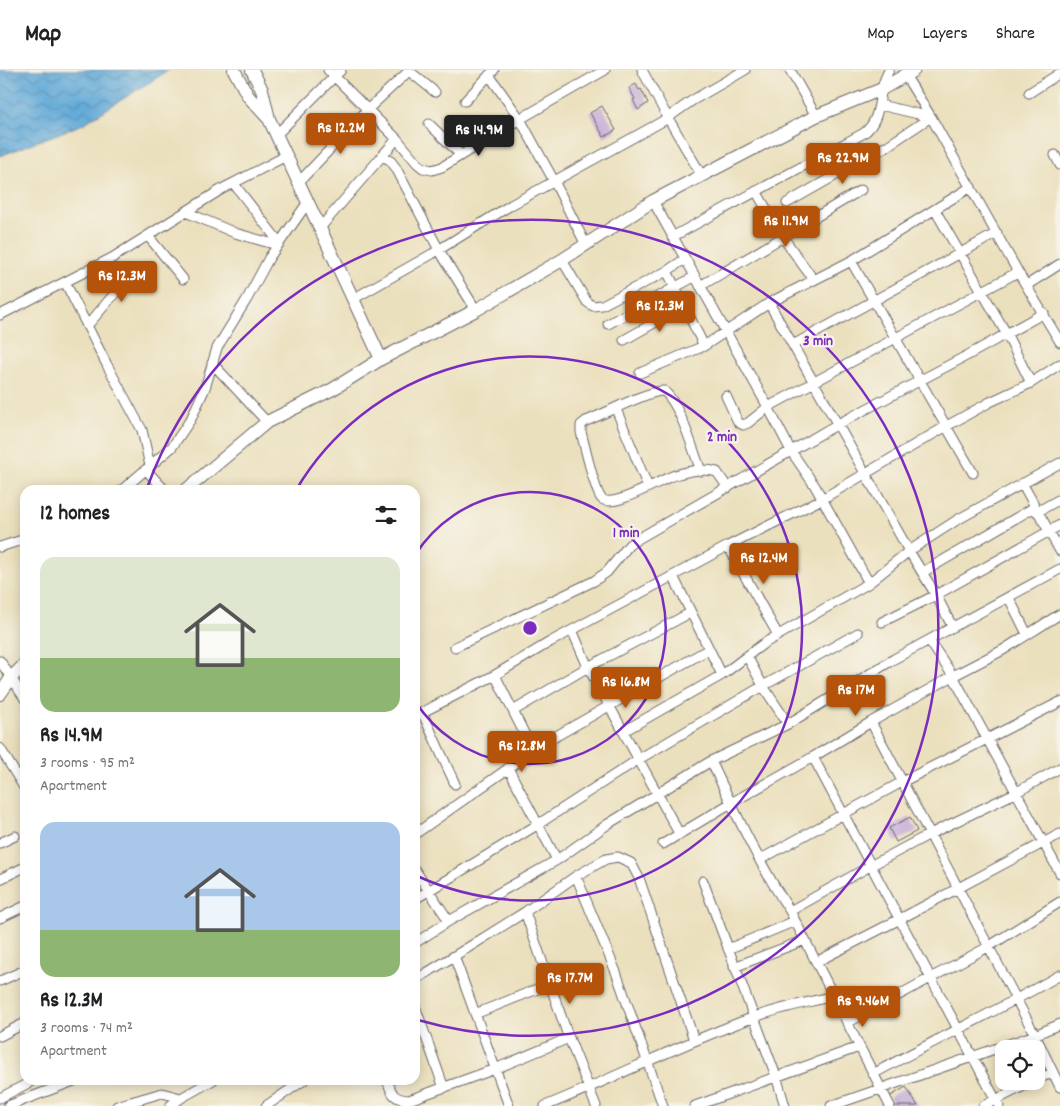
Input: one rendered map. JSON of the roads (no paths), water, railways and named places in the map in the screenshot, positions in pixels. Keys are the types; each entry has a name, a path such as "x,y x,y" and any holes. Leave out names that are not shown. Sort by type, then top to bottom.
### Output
{"main road":[{"path":"234,70 248,96 269,119"},
{"path":"252,70 262,90 269,119 276,135 381,359"},
{"path":"192,485 267,422 333,390 381,359 476,310 562,260 653,201 816,116 882,89 909,73"},
{"path":"0,694 20,669"}],"street":[{"path":"276,135 334,72 367,110 423,168 432,170 442,167 604,70"},
{"path":"642,70 702,176"},
{"path":"353,299 440,250 511,205 668,118 693,100 745,70"},
{"path":"790,70 816,116"},
{"path":"672,236 871,127 880,105 882,89 889,70"},
{"path":"298,183 367,110 409,71 435,92"},
{"path":"465,101 491,72 520,119 586,245"},
{"path":"909,73 931,117 1018,272 1060,342"},
{"path":"1029,93 1060,74"},
{"path":"880,105 931,117"},
{"path":"787,203 887,146 931,117"},
{"path":"429,124 461,154"},
{"path":"320,228 397,139"},
{"path":"0,315 112,258 222,189 286,156"},
{"path":"382,156 390,160 396,168 440,250 476,310"},
{"path":"1055,156 1060,165"},
{"path":"234,184 278,243"},
{"path":"640,373 704,346 769,303 851,261 971,187"},
{"path":"700,286 862,190"},
{"path":"756,191 782,236 813,279"},
{"path":"653,201 791,451 822,499 869,583"},
{"path":"128,485 172,447 191,419 205,388 217,348 248,299 278,243 308,202"},
{"path":"935,210 959,255 1006,333 1031,382"},
{"path":"186,212 235,233 278,243"},
{"path":"793,345 930,268 959,255 997,233"},
{"path":"148,236 183,279"},
{"path":"562,260 587,302 594,306 602,305 668,271 685,260"},
{"path":"851,261 972,473"},
{"path":"1027,285 1060,264"},
{"path":"87,326 122,284 147,269"},
{"path":"668,271 704,346"},
{"path":"726,396 738,422 743,425 748,423 768,408 1018,272"},
{"path":"608,324 694,277"},
{"path":"65,282 142,430 148,468 161,485"},
{"path":"769,303 952,626"},
{"path":"624,340 684,306"},
{"path":"455,647 594,581 607,572 624,551 636,540 838,424 1044,313"},
{"path":"212,363 267,422"},
{"path":"420,713 495,675 572,630 728,546 822,499 945,427 1031,382 1060,364"},
{"path":"701,471 677,409 669,395 664,391 655,392 586,421 581,425 581,432 600,498 604,501 611,502 636,493 676,475 701,471 717,472 728,488"},
{"path":"616,409 648,487"},
{"path":"624,731 722,676 778,635 869,583 908,551 957,520 1060,463"},
{"path":"1022,483 1060,551"},
{"path":"923,572 1036,509 1060,499"},
{"path":"882,622 936,595 1060,525"},
{"path":"0,547 20,541"},
{"path":"728,546 778,635"},
{"path":"420,940 449,921 556,860 608,824 711,760 788,724 952,626 1009,598 1060,569"},
{"path":"673,576 722,676"},
{"path":"1009,598 1027,634"},
{"path":"513,711 588,667 690,613"},
{"path":"663,844 871,722 1003,650 1027,634 1059,617"},
{"path":"572,630 588,667 680,835"},
{"path":"420,896 537,825 639,759 858,633"},
{"path":"929,640 953,676 1060,873"},
{"path":"420,828 533,751 709,649"},
{"path":"747,656 763,686 788,724"},
{"path":"0,661 20,691"},
{"path":"495,675 533,751"},
{"path":"761,859 902,782 1060,702"},
{"path":"420,718 455,784"},
{"path":"871,722 1035,1034 1060,1087"},
{"path":"0,748 20,781"},
{"path":"812,757 872,865 998,1103"},
{"path":"711,760 731,803 779,894 790,911 890,1106"},
{"path":"508,768 556,860"},
{"path":"790,911 930,834 1015,793 1060,768"},
{"path":"816,962 1060,834"},
{"path":"0,843 15,836"},
{"path":"420,977 525,912 576,876 606,859 618,857 631,863 639,878 694,1040"},
{"path":"0,879 20,869"},
{"path":"576,876 616,972 663,1106"},
{"path":"420,878 449,921"},
{"path":"703,881 786,1106"},
{"path":"847,1023 988,947 1060,902"},
{"path":"0,918 20,908"},
{"path":"525,912 569,1038 596,1106"},
{"path":"728,948 795,921"},
{"path":"734,967 804,940"},
{"path":"454,956 509,1106"},
{"path":"0,981 20,972"},
{"path":"873,1074 958,1028 1016,1000 1060,974"},
{"path":"475,1014 550,984"},
{"path":"545,1106 694,1040 754,1017 833,996"},
{"path":"420,1020 444,1088"},
{"path":"831,1106 881,1090 1060,1024"},
{"path":"0,1036 20,1026"},
{"path":"389,1085 392,1094 400,1099 409,1100 495,1069 569,1038"},
{"path":"695,1106 859,1047"},
{"path":"1045,1076 1052,1072"},
{"path":"0,1098 25,1085"},
{"path":"8,1106 63,1085"},
{"path":"170,1106 203,1085"},
{"path":"266,1106 297,1085"},
{"path":"983,1106 998,1103 1020,1090"},
{"path":"117,1106 149,1102 162,1093 181,1098"}],"water":[{"path":"0,70 169,70 83,124 0,156"}]}
